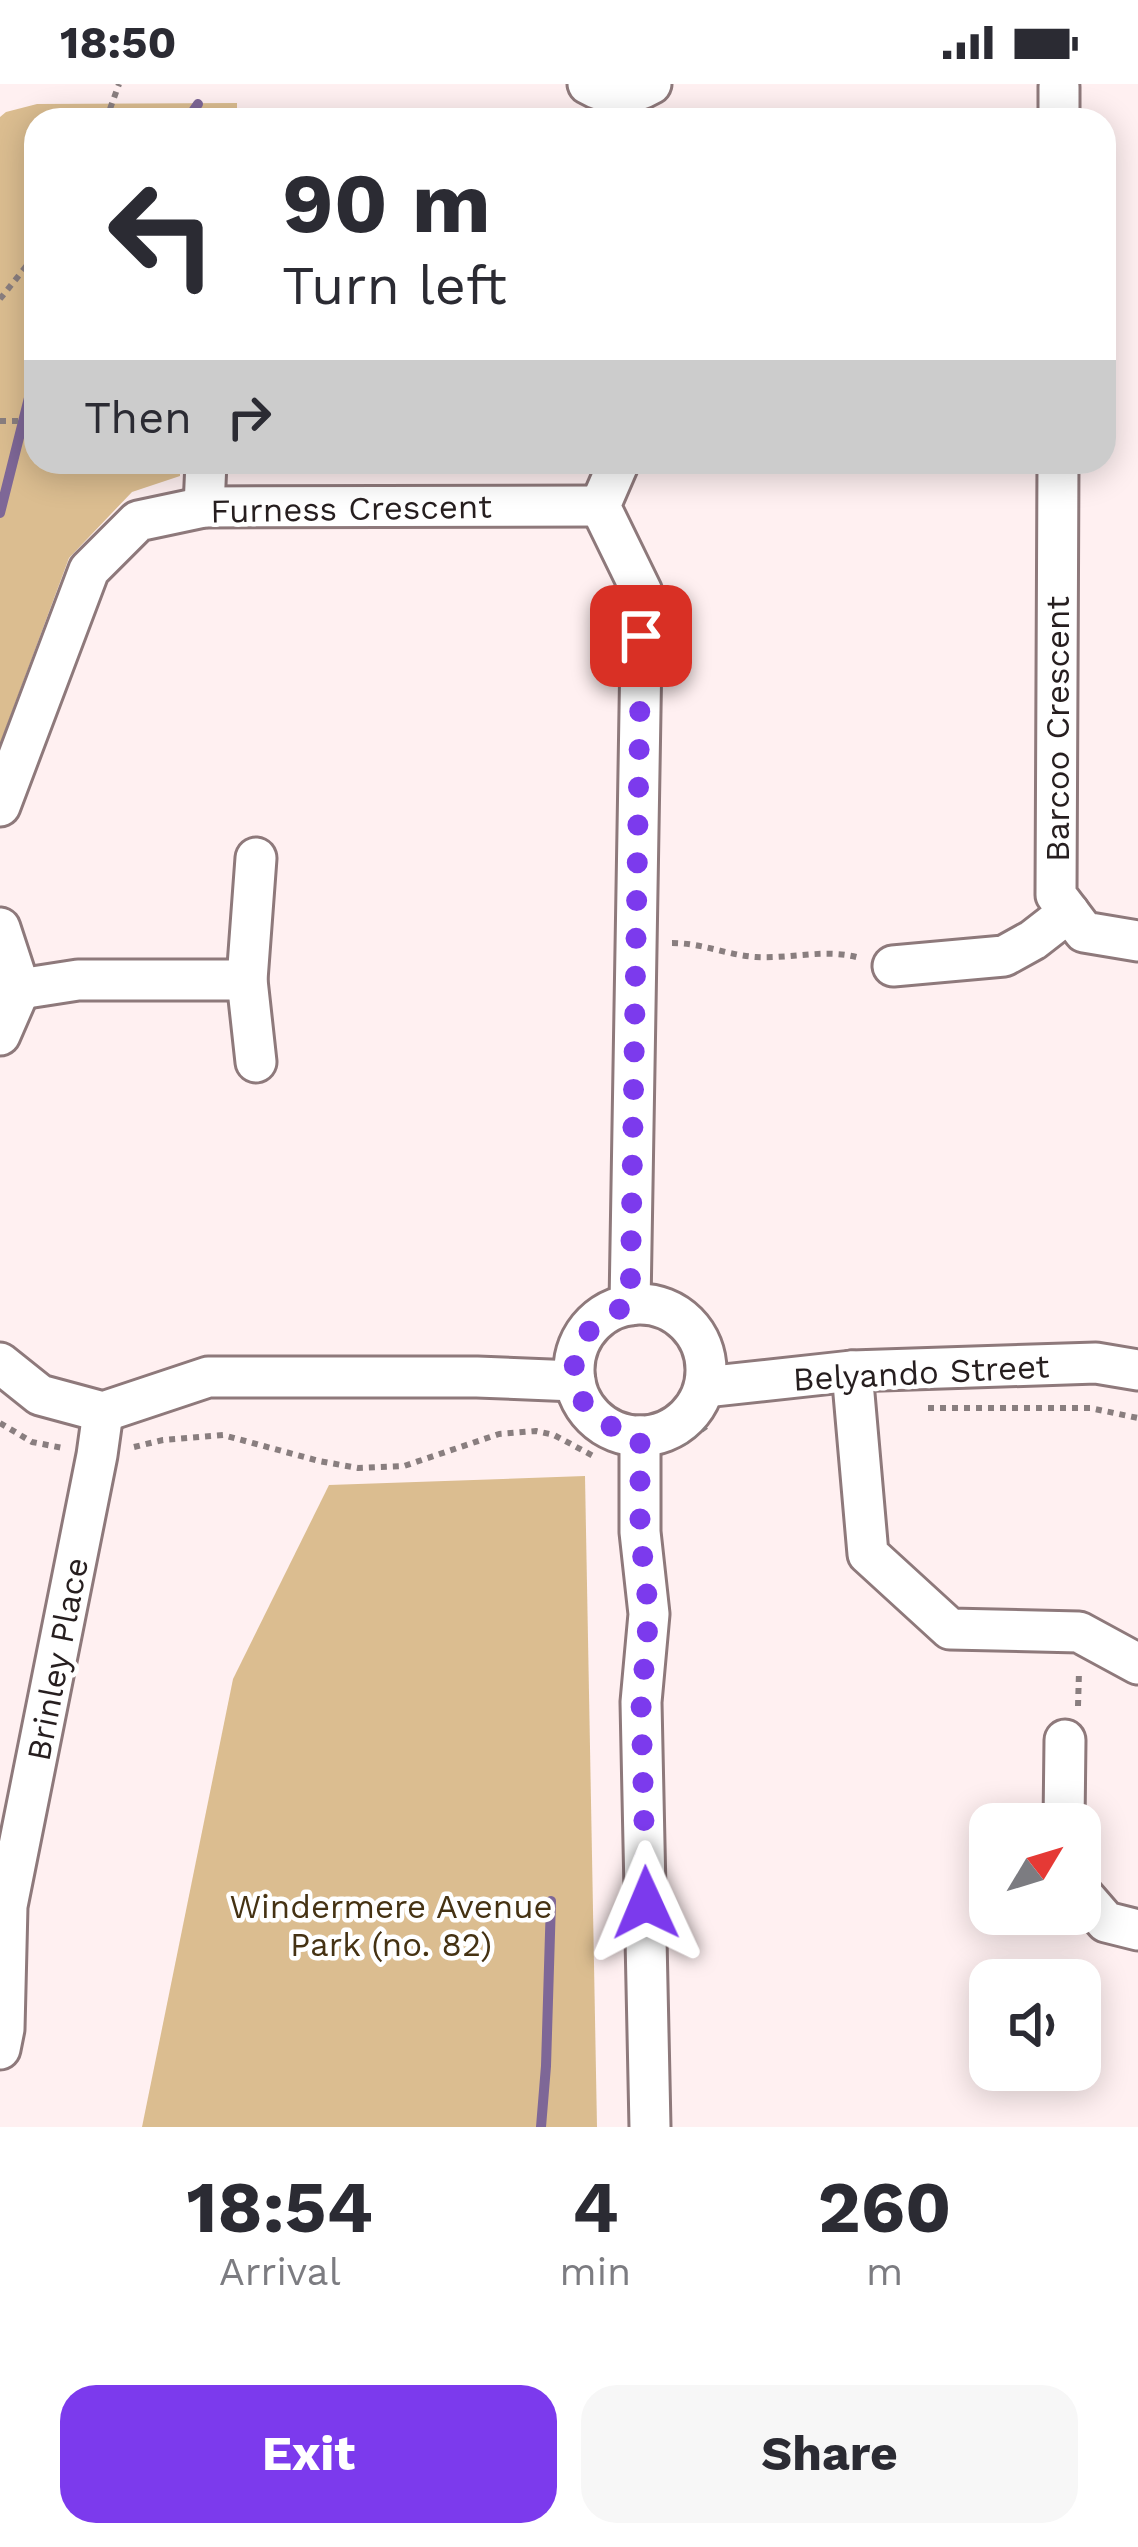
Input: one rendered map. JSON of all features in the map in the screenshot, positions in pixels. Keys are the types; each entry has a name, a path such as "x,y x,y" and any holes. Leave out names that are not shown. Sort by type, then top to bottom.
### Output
{"street":[{"path":"204,507 205,474"},
{"path":"614,474 600,506 642,592 630,1305"},
{"name":"Barcoo Crescent","path":"1058,474 1056,895 1069,912"},
{"name":"Furness Crescent","path":"0,806 89,570 138,520 204,507 600,506"},
{"path":"256,858 247,980 256,1062"},
{"path":"892,966 1004,956 1069,912 1084,932 1138,940"},
{"path":"0,928 20,989 0,1035"},
{"path":"20,989 77,980 247,980"},
{"path":"630,1305 652,1305 672,1312 701,1344 710,1404 696,1407 662,1433 640,1436 618,1432 598,1421 583,1403 575,1382 580,1341 593,1324 630,1305"},
{"path":"0,1363 40,1395 103,1412 208,1377 477,1377 575,1382"},
{"name":"Belyando Street","path":"710,1404 852,1371 1096,1364 1138,1370"},
{"path":"852,1371 868,1554 950,1629 1079,1632 1138,1664"},
{"name":"Brinley Place","path":"0,2049 7,1906 103,1412"},
{"path":"640,1436 640,1532 649,1614 641,1702 650,2127"},
{"path":"1064,1803 1066,1740"}],"path":[{"path":"0,299 24,269"},
{"path":"636,944 692,943 749,957 840,952 892,966"},
{"path":"682,1444 699,1430 710,1404"},
{"path":"912,1407 1090,1408 1138,1418"},
{"path":"0,1423 32,1442 97,1455 163,1440 223,1435 358,1468 404,1466 499,1434 536,1432 554,1435 597,1458"},
{"path":"1066,1740 1079,1706 1079,1632"}],"green space":[{"path":"237,103 237,108 24,108 24,474 180,476 132,492 69,558 0,744 0,117 6,112 37,104"},
{"name":"Windermere Avenue Park (no. 82)","path":"585,1476 597,2127 142,2127 233,1679 329,1485"}],"waterway":[{"path":"195,108 198,104"},
{"path":"0,513 24,418"},
{"path":"541,2127 551,1901"}],"route":[{"path":"641,636 630,1305 593,1324 580,1341 575,1382 583,1403 598,1421 618,1432 640,1436 640,1532 649,1614 641,1702 646,1903"}]}
